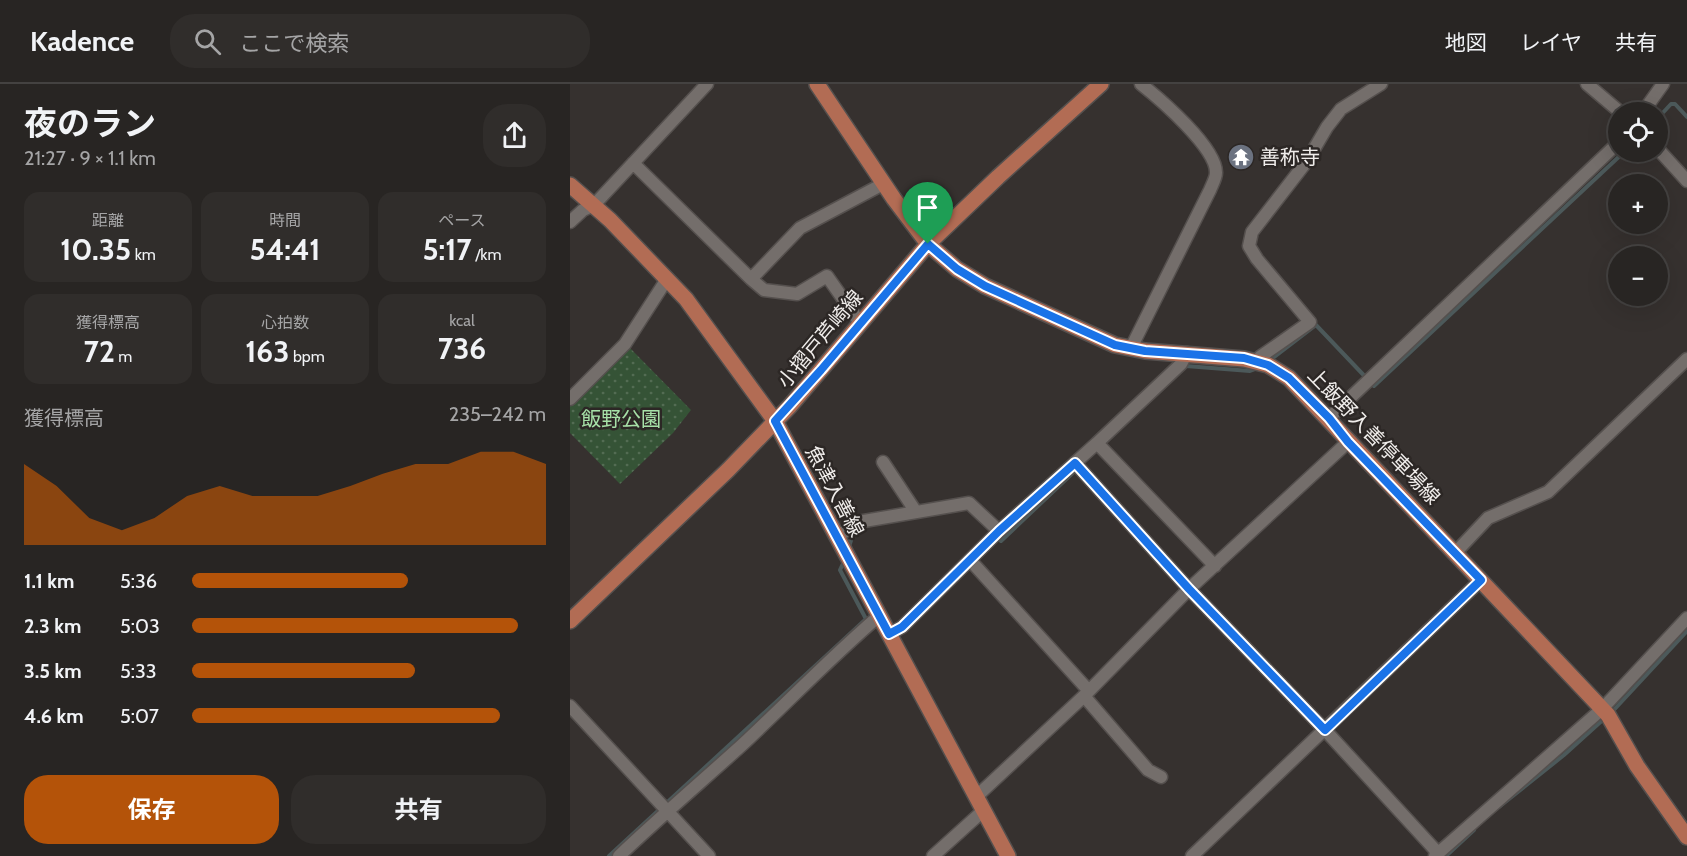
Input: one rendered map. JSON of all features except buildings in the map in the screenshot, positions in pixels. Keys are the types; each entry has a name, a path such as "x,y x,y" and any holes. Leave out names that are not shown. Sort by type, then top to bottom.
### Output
{"main road":[{"name":"上飯野入善停車場線","path":"817,84 883,184 928,244 957,269 985,286 1107,341 1131,348 1244,358 1278,370 1289,378 1602,709 1648,782 1687,836"},
{"name":"小摺戸芦崎線","path":"570,621 775,421 928,244 1101,84"},
{"name":"魚津入善線","path":"570,186 594,205 686,299 775,421 1008,856"}],"street":[{"path":"570,222 583,210 594,205 706,84"},
{"path":"1131,348 1210,190 1216,172 1212,155 1159,98 1141,84"},
{"path":"1259,362 1260,357 1310,322 1253,253 1249,246 1252,232 1296,177 1327,127 1341,110 1382,84"},
{"path":"1587,84 1608,102"},
{"path":"1650,102 1663,84"},
{"path":"1329,418 1608,153"},
{"path":"1668,160 1687,181"},
{"path":"633,163 764,290 797,294 827,276 860,323"},
{"path":"751,279 800,228 883,184"},
{"path":"572,395 626,344 667,279"},
{"path":"889,634 902,627 999,531 1181,364 1187,353"},
{"path":"1456,552 1488,518 1548,492 1687,359"},
{"path":"976,796 1086,694 1189,589 1348,442"},
{"path":"1097,443 1215,566"},
{"path":"883,462 916,512"},
{"path":"1075,463 1189,589 1325,730 1437,854 1602,709 1687,618"},
{"path":"837,537 858,522 969,503 999,531"},
{"path":"970,560 1086,694 1148,770 1161,777"},
{"path":"1191,856 1481,580"},
{"path":"620,856 879,616"},
{"path":"570,706 709,856"},
{"path":"933,856 984,810"}],"green space":[{"name":"飯野公園","path":"629,347 691,410 673,433 620,484 570,433 570,405"}],"waterway":[{"path":"1668,107 1675,104 1687,117"},
{"path":"1269,361 1316,325 1374,386 1613,162"},
{"path":"1183,368 1186,366 1250,371 1258,368"},
{"path":"996,536 1001,541 1078,468"},
{"path":"848,550 855,528"},
{"path":"609,856 866,619 840,570 845,559"},
{"path":"1612,712 1687,631"},
{"path":"1499,807 1564,755 1606,717"},
{"path":"1446,856 1474,830"}],"place":[{"name":"善称寺","path":"1241,157"}],"route":[{"path":"928,244 957,269 985,286 1115,345 1145,351 1244,358 1278,370 1329,418 1348,442 1481,580 1325,730 1189,589 1075,463 999,531 902,627 889,634 775,421 928,244"}]}
